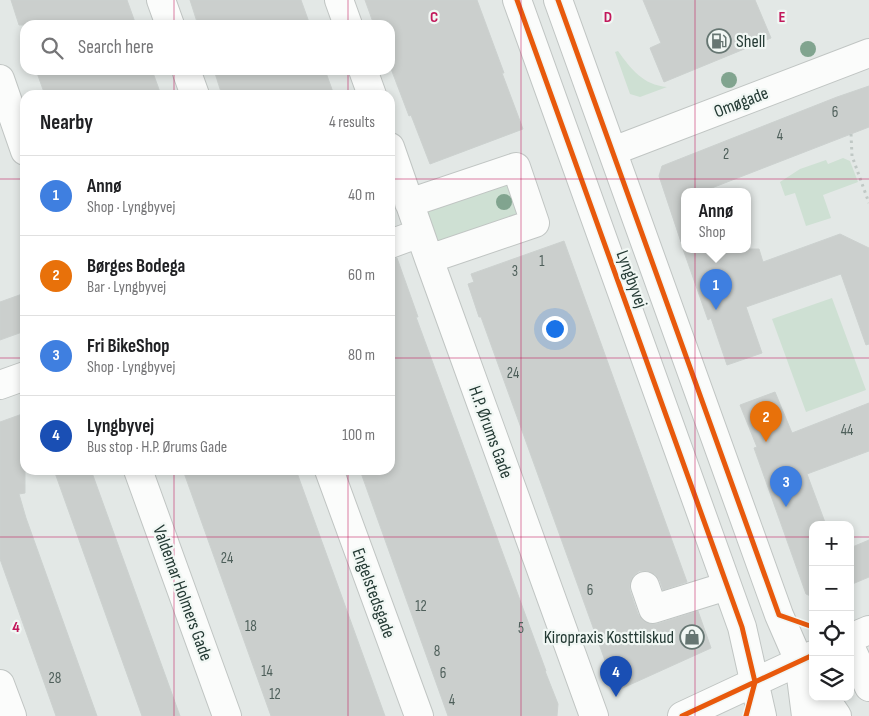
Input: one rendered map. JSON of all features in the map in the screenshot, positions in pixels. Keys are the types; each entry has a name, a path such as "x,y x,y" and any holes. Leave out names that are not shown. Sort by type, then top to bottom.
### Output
{"street":[{"path":"161,0 168,20"},
{"path":"339,0 346,20"},
{"name":"Lyngbyvej","path":"517,0 742,626 762,716"},
{"name":"Lyngbyvej","path":"558,0 775,605 808,666 806,716"},
{"name":"Omøgade","path":"613,152 869,53"},
{"path":"188,75 193,90"},
{"path":"365,75 370,90"},
{"path":"0,79 20,137"},
{"name":"H.P. Ørums Gade","path":"395,162 594,716"},
{"path":"409,203 516,167 535,223 429,259"},
{"path":"395,242 420,233"},
{"path":"0,384 20,378"},
{"name":"Valdemar Holmers Gade","path":"140,475 227,716"},
{"name":"Engelstedsgade","path":"331,475 419,716"},
{"path":"645,586 653,609 727,586"},
{"path":"854,636 869,630"},
{"path":"854,655 869,687"},
{"path":"682,716 755,682 808,666"},
{"name":"Lyngbyvej","path":"755,682 778,716"},
{"path":"0,684 12,716"},
{"path":"827,701 837,716"}],"path":[{"path":"851,134 852,156 869,203"}],"green space":[{"path":"618,51 638,75 651,83 667,87 640,97 630,94 615,52"},
{"path":"843,158 850,161 858,182 823,195 831,218 806,226 795,193 785,196 780,182 800,169 826,160 828,164"},
{"path":"511,174 528,222 436,253 420,205"},
{"path":"832,298 866,390 806,412 772,319"}],"building":[{"path":"11,0 127,0 134,20 20,20 19,25"},
{"path":"190,0 301,0 308,20 196,20"},
{"path":"365,0 477,0 523,129 430,164 393,75 395,75 395,20 372,20"},
{"path":"643,0 755,0 771,38 664,82 650,48 661,43"},
{"path":"38,75 154,75 159,90 43,90"},
{"path":"216,75 327,75 332,90 220,90"},
{"path":"869,86 869,127 712,188 681,188 681,242 659,176 662,166"},
{"path":"840,234 869,248 869,344 866,345 841,274 746,307 762,353 727,365 711,318 708,320 684,253 751,253 751,249 759,249 763,262"},
{"path":"564,241 687,582 663,590 655,574 639,571 633,576 630,584 630,591 638,614 643,621 657,624 698,611 711,648 616,691 468,284 474,282 471,274"},
{"path":"395,258 397,258 418,317 416,317 558,704 557,716 448,716 362,475 395,475"},
{"path":"20,295 20,333 0,340 0,302"},
{"path":"775,392 792,433 869,403 869,451 807,474 825,521 809,521 809,595 806,594 754,448 757,447 740,405"},
{"path":"20,415 20,475 25,475 25,493 19,494 97,716 56,716 0,559 0,422"},
{"path":"56,475 93,475 180,716 142,716"},
{"path":"185,475 298,475 385,716 271,716"},
{"path":"869,540 869,577 854,583 854,566 854,546"}],"cycle path":[{"path":"517,0 742,627 755,682 746,716"},
{"path":"558,0 779,615 809,626"},
{"path":"682,716 811,656"}],"place":[{"name":"Shell","path":"719,41"},
{"name":"Annø","path":"716,310"},
{"name":"Børges Bodega","path":"766,442"},
{"name":"Fri BikeShop","path":"786,507"},
{"name":"Kiropraxis Kosttilskud","path":"692,637"},
{"name":"Lyngbyvej","path":"616,697"}]}
